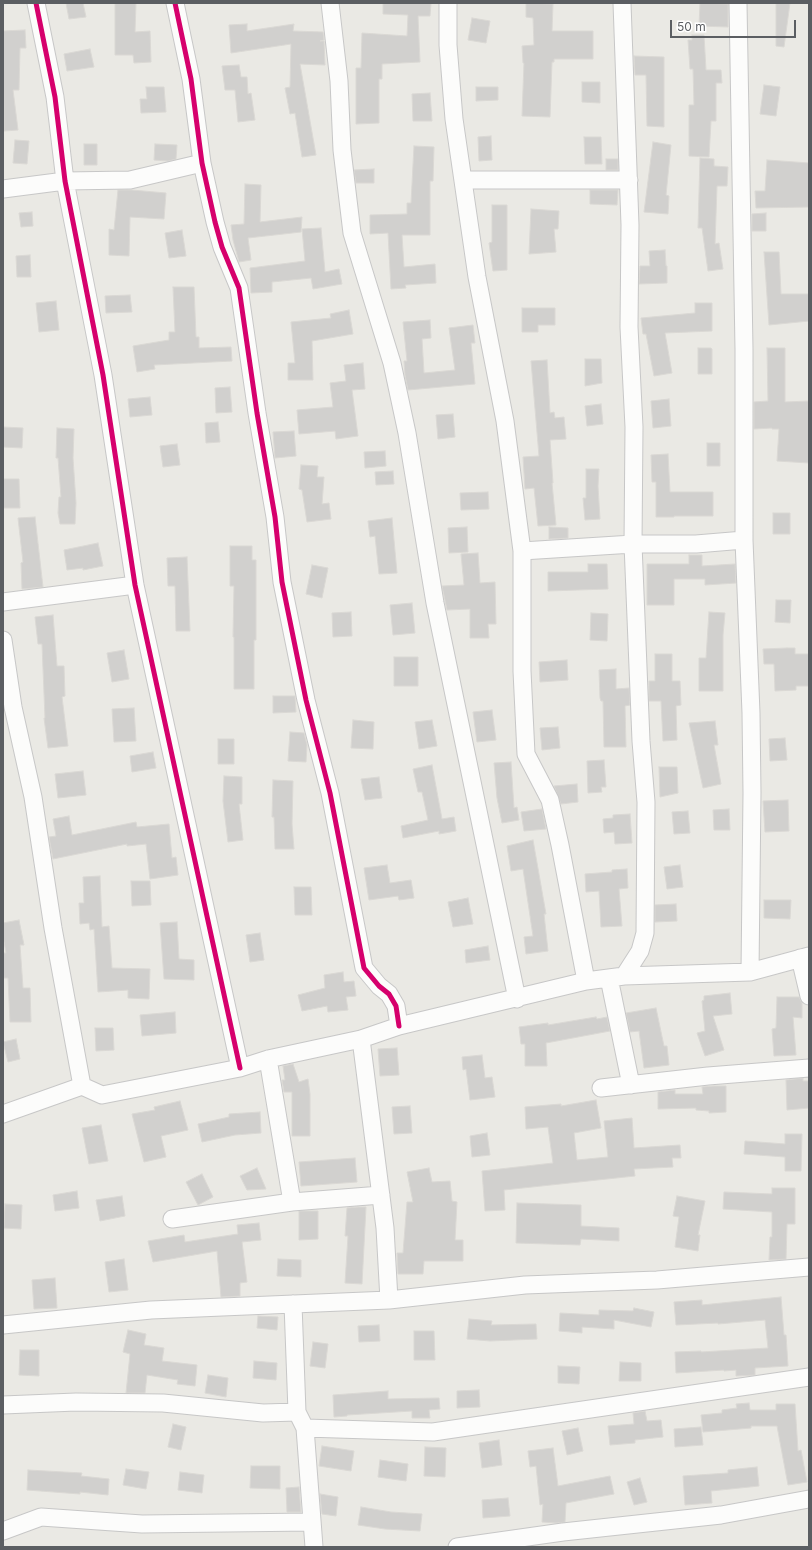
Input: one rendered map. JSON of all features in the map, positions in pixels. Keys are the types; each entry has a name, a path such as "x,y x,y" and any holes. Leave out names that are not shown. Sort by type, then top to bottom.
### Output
{"street":[{"path":"36,3 55,97 65,181 102,375 135,585 240,1068"},
{"path":"176,3 191,79 202,163 222,247 239,288 257,413 275,517 282,582 306,700 330,793 364,968 379,986 389,994 396,1006 399,1026"},
{"path":"330,3 339,81 342,150 352,233 393,371 407,433 435,603 517,999"},
{"path":"448,3 448,45 453,104 463,180 478,277 505,421 522,551 522,671 526,754 550,800 586,981"},
{"path":"622,3 630,226 629,327 634,427 633,544 641,733 646,802 645,933 640,951 617,977 631,1085"},
{"path":"738,3 744,349 744,540 751,712 752,793 750,972"},
{"path":"3,189 65,181 130,180 202,163"},
{"path":"463,180 629,180"},
{"path":"522,551 633,544 696,544 744,540"},
{"path":"3,602 135,585"},
{"path":"3,640 13,707 33,797 53,928 82,1086"},
{"path":"3,1114 82,1086 102,1095 240,1068 268,1059 361,1039 399,1026 517,999 586,981 617,977 750,972 805,957 809,996"},
{"path":"361,1039 385,1228 389,1300"},
{"path":"268,1059 292,1202"},
{"path":"601,1088 708,1076 809,1068"},
{"path":"172,1219 292,1202 381,1195"},
{"path":"3,1325 151,1310 389,1300 526,1285 657,1280 809,1267"},
{"path":"293,1304 297,1412 304,1428 314,1547"},
{"path":"304,1428 433,1432 515,1418 809,1376"},
{"path":"3,1405 76,1402 163,1403 263,1412 297,1412"},
{"path":"458,1547 562,1532 721,1515 809,1499"},
{"path":"3,1531 41,1517 142,1524 312,1522"}],"building":[{"path":"66,3 83,3 86,17 69,19"},
{"path":"115,3 136,3 135,32 150,31 151,62 134,63 133,55 115,55"},
{"path":"383,3 431,3 430,16 418,16 420,62 382,64 382,79 379,79 379,123 356,124 356,68 361,68 362,33 407,36 408,15 383,14"},
{"path":"526,3 553,4 552,31 593,31 593,59 554,59 554,62 552,62 550,117 522,116 524,63 522,46 534,45 533,18 526,17"},
{"path":"700,3 728,4 728,27 699,26"},
{"path":"776,3 790,3 784,47 776,46"},
{"path":"472,18 490,21 486,43 468,40"},
{"path":"247,24 247,31 294,24 293,31 323,32 324,40 320,41 324,41 325,65 300,64 316,155 302,157 295,113 290,114 285,88 290,87 291,44 231,53 229,25"},
{"path":"25,30 26,48 20,48 19,90 13,90 18,130 4,131 3,31"},
{"path":"692,35 704,35 706,70 721,70 722,83 716,83 716,121 711,121 709,157 689,156 689,105 694,105 693,69 690,69 688,40 692,40"},
{"path":"90,49 94,67 67,71 64,54"},
{"path":"634,56 664,57 664,127 647,126 646,75 635,75"},
{"path":"239,65 241,77 247,77 248,94 251,93 255,120 238,122 235,90 225,90 222,66"},
{"path":"582,82 600,82 600,103 582,102"},
{"path":"764,85 780,87 776,116 760,114"},
{"path":"146,87 164,87 166,112 141,113 140,99 147,99"},
{"path":"476,87 498,87 498,100 476,101"},
{"path":"430,93 432,121 413,121 412,94"},
{"path":"491,136 492,160 479,161 478,137"},
{"path":"584,137 601,137 602,164 585,164"},
{"path":"15,140 29,141 27,164 13,163"},
{"path":"653,142 671,145 666,195 669,196 668,214 644,212"},
{"path":"84,144 97,144 97,165 84,165"},
{"path":"155,144 177,145 176,159 168,161 154,160"},
{"path":"414,146 434,147 433,181 430,181 430,235 402,235 404,267 435,264 436,283 405,285 406,288 391,289 388,233 370,234 370,215 407,214 407,203 411,203"},
{"path":"700,158 714,159 714,166 728,167 727,186 717,186 715,244 719,243 723,269 708,271 702,228 698,228"},
{"path":"606,159 618,159 618,170 606,170"},
{"path":"767,160 809,163 809,207 756,208 755,191 765,191"},
{"path":"374,169 374,183 356,183 354,170"},
{"path":"245,184 261,185 260,222 302,217 301,232 248,238 251,260 239,262 233,240 231,225 244,224"},
{"path":"118,190 166,193 164,219 130,217 129,256 109,255 109,229 114,230"},
{"path":"590,190 618,190 617,205 590,204"},
{"path":"492,205 507,205 507,270 493,271 489,243 492,242"},
{"path":"531,209 559,211 558,229 554,229 556,252 529,254"},
{"path":"32,212 33,226 21,227 19,213"},
{"path":"766,213 766,231 752,231 752,214"},
{"path":"321,228 325,272 339,269 342,284 313,289 311,278 272,282 272,292 251,293 250,268 305,261 302,229"},
{"path":"182,230 186,256 169,258 165,233"},
{"path":"665,250 667,283 639,284 640,266 650,266 649,251"},
{"path":"764,252 779,252 781,294 809,294 809,321 769,325"},
{"path":"30,255 31,277 17,277 16,256"},
{"path":"173,287 194,287 196,337 199,337 199,348 231,347 232,361 154,365 155,369 137,372 133,346 169,340 169,332 175,332"},
{"path":"130,295 132,312 106,313 105,296"},
{"path":"56,301 59,330 39,332 36,303"},
{"path":"695,303 712,303 712,331 665,333 672,373 654,376 646,334 643,334 641,318 695,313"},
{"path":"522,308 555,308 555,325 538,325 538,332 522,332"},
{"path":"349,310 353,334 312,341 313,380 288,380 288,363 295,363 291,322 331,318 330,314"},
{"path":"430,320 431,338 422,339 424,373 455,370 449,328 473,325 475,343 471,343 475,384 408,390 405,375 404,361 407,361 403,322"},
{"path":"698,348 712,349 712,374 698,374"},
{"path":"767,348 785,348 785,402 809,401 809,463 777,461 779,429 754,429 754,402 768,401"},
{"path":"585,359 601,359 602,383 585,386"},
{"path":"547,360 550,413 554,412 555,418 564,417 566,439 550,440 556,525 538,526 534,488 525,489 523,457 539,456 531,361"},
{"path":"363,363 365,389 352,390 358,436 336,439 335,431 299,434 297,410 333,407 330,383 346,381 344,365"},
{"path":"230,387 232,412 216,413 215,388"},
{"path":"150,397 152,415 130,417 128,399"},
{"path":"669,399 671,426 653,428 651,401"},
{"path":"601,404 603,424 587,426 585,406"},
{"path":"453,414 455,437 438,439 436,415"},
{"path":"218,422 220,442 206,443 205,423"},
{"path":"3,427 23,428 22,448 3,447"},
{"path":"57,428 74,429 73,458 76,503 75,524 60,524 58,513 59,497 61,497 58,458 56,458"},
{"path":"294,431 296,456 275,458 273,432"},
{"path":"707,443 720,443 720,466 707,466"},
{"path":"177,444 180,465 163,467 160,446"},
{"path":"385,451 386,466 365,468 364,452"},
{"path":"668,454 670,492 713,492 713,516 656,517 656,482 652,482 651,455"},
{"path":"301,465 318,466 317,477 324,477 322,504 329,503 331,519 307,522 302,490 299,489"},
{"path":"586,469 599,469 598,486 600,519 585,520 583,498 586,498"},
{"path":"393,471 394,484 376,485 375,472"},
{"path":"3,479 19,479 20,508 3,508"},
{"path":"488,492 489,509 461,510 460,493"},
{"path":"773,513 790,513 790,534 773,534"},
{"path":"35,517 43,587 22,589 21,563 23,562 18,518"},
{"path":"392,518 397,573 379,574 375,536 370,537 368,521"},
{"path":"467,527 468,552 449,553 448,528"},
{"path":"549,527 568,528 568,538 549,539"},
{"path":"98,543 103,566 83,570 83,568 67,570 64,550"},
{"path":"230,546 252,546 252,560 256,560 256,640 254,640 254,689 234,689 234,586 230,586"},
{"path":"478,553 480,583 495,582 496,624 488,624 489,638 470,638 470,609 447,610 442,586 464,585 461,554"},
{"path":"689,555 702,555 702,566 735,564 736,583 705,585 705,579 674,579 674,605 647,605 647,564 689,564"},
{"path":"187,557 190,631 176,631 175,586 168,586 167,558"},
{"path":"588,564 607,564 608,589 548,591 548,572 588,572"},
{"path":"312,565 328,568 322,598 306,594"},
{"path":"776,600 791,600 790,623 775,622"},
{"path":"412,603 415,633 393,635 390,605"},
{"path":"351,612 352,636 333,637 332,613"},
{"path":"709,612 725,613 723,635 723,691 699,691 699,658 706,658"},
{"path":"591,613 608,614 607,641 590,640"},
{"path":"53,615 57,666 64,666 65,696 62,697 68,746 48,748 44,718 42,644 38,644 35,617"},
{"path":"795,648 795,654 809,654 809,686 796,686 796,690 775,691 774,664 764,664 763,649"},
{"path":"124,650 129,679 112,682 107,653"},
{"path":"655,654 672,654 672,681 680,681 681,705 676,706 677,740 663,741 661,701 649,701 649,681 655,681"},
{"path":"394,657 418,657 418,686 394,686"},
{"path":"567,660 568,680 540,682 539,662"},
{"path":"616,669 616,689 629,688 630,705 625,706 626,747 604,747 603,701 601,701 600,698 599,670"},
{"path":"273,696 295,696 296,712 273,713"},
{"path":"134,708 136,741 114,742 112,709"},
{"path":"492,710 496,740 477,742 473,712"},
{"path":"353,720 374,722 373,749 351,748"},
{"path":"432,720 437,746 419,749 415,722"},
{"path":"715,721 718,745 714,745 721,784 703,788 689,723"},
{"path":"558,727 560,748 542,750 540,728"},
{"path":"290,732 304,733 307,745 306,762 288,761"},
{"path":"785,738 787,760 770,761 769,739"},
{"path":"218,739 234,739 234,764 218,764"},
{"path":"153,752 156,768 132,772 130,756"},
{"path":"604,760 606,787 601,787 602,792 588,793 587,761"},
{"path":"511,762 514,808 517,807 519,820 502,823 497,798 494,763"},
{"path":"432,765 442,819 454,817 456,831 439,834 439,831 403,838 401,826 428,820 422,792 418,792 413,769"},
{"path":"659,767 677,767 678,793 660,797"},
{"path":"83,771 86,795 58,798 55,774"},
{"path":"224,776 242,777 242,804 239,804 243,840 228,842 223,801"},
{"path":"379,777 382,798 365,800 361,779"},
{"path":"273,780 293,781 292,824 294,849 275,849 274,817 272,817"},
{"path":"577,784 578,802 561,804 554,786"},
{"path":"788,800 789,831 765,832 763,801"},
{"path":"542,809 546,829 524,831 521,812"},
{"path":"729,809 730,830 714,830 713,810"},
{"path":"688,811 690,833 674,834 672,812"},
{"path":"630,814 632,843 615,844 614,832 604,833 603,819 613,818 613,815"},
{"path":"69,816 72,835 136,822 137,827 169,824 172,858 176,857 178,875 150,879 146,844 127,846 127,844 53,859 49,837 56,836 53,819"},
{"path":"533,840 546,914 544,914 548,951 526,954 524,937 533,936 523,869 511,871 507,846"},
{"path":"387,865 390,883 411,880 414,898 399,900 398,896 369,900 364,868"},
{"path":"680,865 683,887 667,889 664,867"},
{"path":"627,869 628,888 619,889 622,926 601,927 599,891 586,892 585,874 612,872 612,870"},
{"path":"100,876 102,927 109,926 112,968 150,969 149,999 128,998 128,990 98,992 94,929 90,930 89,923 80,924 79,903 84,903 83,877"},
{"path":"131,881 150,881 151,905 132,906"},
{"path":"294,887 311,887 312,915 295,915"},
{"path":"468,898 473,924 453,927 448,902"},
{"path":"764,900 791,900 790,919 764,918"},
{"path":"676,904 677,921 655,922 655,905"},
{"path":"19,920 24,945 20,945 23,988 30,988 31,1022 10,1022 8,978 4,978 3,970 3,953 6,953 3,936 3,923"},
{"path":"177,922 179,959 194,960 194,980 164,979 160,923"},
{"path":"260,933 264,960 250,962 246,935"},
{"path":"488,946 490,960 466,963 465,950"},
{"path":"343,972 344,982 354,981 356,996 346,997 348,1010 328,1012 327,1006 302,1011 298,995 325,988 324,975"},
{"path":"730,993 732,1014 713,1016 724,1050 705,1056 697,1033 705,1031 702,1001 704,1000 704,996"},
{"path":"777,997 799,997 802,1003 802,1018 793,1017 796,1055 774,1056 772,1029 776,1028"},
{"path":"656,1008 664,1046 667,1046 669,1065 644,1068 639,1031 630,1032 626,1013"},
{"path":"175,1012 176,1033 142,1036 140,1015"},
{"path":"596,1017 597,1019 607,1017 610,1031 546,1043 547,1066 525,1066 525,1044 521,1044 519,1027 548,1023 548,1025"},
{"path":"95,1028 113,1028 114,1050 96,1051"},
{"path":"16,1039 20,1059 8,1062 3,1042"},
{"path":"397,1048 399,1075 380,1076 378,1049"},
{"path":"482,1055 485,1078 492,1077 495,1097 470,1100 466,1069 463,1070 462,1057"},
{"path":"293,1064 299,1082 308,1079 310,1094 310,1136 292,1136 292,1092 284,1092 282,1080 285,1080 283,1066"},
{"path":"803,1078 803,1081 809,1081 809,1108 787,1110 786,1080"},
{"path":"726,1086 726,1112 709,1113 709,1111 696,1110 696,1108 658,1109 658,1092 675,1090 675,1094 703,1094 702,1087"},
{"path":"596,1100 601,1128 574,1133 577,1160 608,1157 604,1121 632,1118 634,1148 680,1145 681,1158 672,1158 673,1167 634,1169 635,1176 504,1190 505,1210 485,1211 482,1171 553,1163 548,1127 526,1129 525,1107 561,1104 561,1106"},
{"path":"180,1101 188,1130 161,1136 166,1157 144,1162 132,1114 155,1110 154,1107"},
{"path":"410,1106 412,1133 394,1134 392,1107"},
{"path":"260,1112 261,1133 235,1135 202,1142 198,1124 229,1117 229,1114"},
{"path":"101,1125 108,1161 89,1164 82,1128"},
{"path":"487,1133 490,1155 472,1157 470,1136"},
{"path":"785,1134 802,1134 801,1171 785,1171 785,1157 744,1154 745,1141 785,1144"},
{"path":"355,1158 357,1182 301,1186 299,1162"},
{"path":"257,1168 266,1189 247,1190 240,1176"},
{"path":"429,1168 432,1182 450,1181 452,1201 457,1202 455,1240 463,1240 463,1261 424,1261 423,1274 398,1274 397,1253 403,1253 407,1202 413,1202 407,1172"},
{"path":"202,1174 213,1197 198,1205 186,1182"},
{"path":"772,1188 795,1188 795,1224 787,1224 786,1259 769,1260 770,1237 772,1237 772,1212 723,1209 724,1192 772,1194"},
{"path":"77,1191 79,1208 55,1211 53,1195"},
{"path":"122,1196 125,1216 100,1221 96,1200"},
{"path":"677,1196 705,1201 698,1235 700,1235 698,1251 675,1247 679,1217 673,1216"},
{"path":"517,1203 581,1205 581,1226 619,1228 619,1241 581,1239 580,1245 516,1243"},
{"path":"5,1204 22,1205 21,1229 4,1228"},
{"path":"366,1207 362,1284 345,1283 348,1236 345,1236 347,1208"},
{"path":"299,1211 318,1211 318,1239 299,1240"},
{"path":"259,1223 261,1240 242,1242 247,1282 240,1283 240,1296 221,1297 217,1251 153,1262 148,1241 184,1235 185,1242 238,1234 237,1225"},
{"path":"124,1259 128,1290 109,1292 105,1262"},
{"path":"278,1259 301,1260 301,1277 277,1276"},
{"path":"55,1278 57,1308 34,1309 32,1280"},
{"path":"781,1297 788,1366 755,1368 755,1375 736,1376 736,1370 676,1373 675,1352 768,1348 765,1320 718,1324 676,1325 674,1302 702,1300 702,1305"},
{"path":"634,1308 654,1312 651,1327 614,1320 614,1329 582,1327 582,1333 559,1331 560,1313 599,1315 599,1310 633,1311"},
{"path":"258,1316 278,1317 277,1330 257,1328"},
{"path":"469,1319 492,1321 491,1325 536,1324 537,1339 490,1341 467,1339"},
{"path":"379,1325 380,1341 359,1342 358,1326"},
{"path":"128,1330 146,1334 144,1345 164,1348 162,1361 197,1365 195,1386 177,1384 178,1380 147,1375 145,1393 126,1393 130,1354 123,1352"},
{"path":"414,1331 434,1331 435,1360 414,1360"},
{"path":"313,1342 328,1344 325,1368 310,1366"},
{"path":"20,1350 39,1350 39,1376 19,1375"},
{"path":"254,1361 277,1363 276,1380 253,1378"},
{"path":"620,1362 641,1363 641,1381 619,1381"},
{"path":"558,1366 580,1367 579,1384 558,1383"},
{"path":"208,1375 228,1378 226,1397 205,1393"},
{"path":"479,1390 480,1407 457,1408 457,1391"},
{"path":"388,1391 388,1399 439,1398 440,1409 429,1410 430,1418 412,1418 412,1411 334,1417 333,1395"},
{"path":"749,1403 750,1410 776,1410 776,1404 795,1404 798,1451 801,1450 807,1482 788,1485 777,1426 751,1426 751,1428 703,1432 701,1415 722,1413 722,1410 737,1408 736,1404"},
{"path":"645,1411 647,1421 661,1420 663,1437 635,1440 635,1443 610,1445 608,1426 634,1424 633,1413"},
{"path":"173,1424 186,1427 181,1450 168,1447"},
{"path":"701,1427 703,1445 675,1447 674,1429"},
{"path":"578,1428 583,1451 567,1455 562,1431"},
{"path":"499,1440 502,1465 482,1468 479,1443"},
{"path":"322,1446 354,1451 351,1471 319,1466"},
{"path":"425,1447 446,1448 445,1477 424,1476"},
{"path":"553,1448 558,1486 610,1476 614,1494 566,1503 565,1522 542,1522 543,1504 540,1505 536,1466 530,1467 528,1451"},
{"path":"380,1460 408,1464 406,1481 378,1477"},
{"path":"251,1466 280,1466 280,1489 250,1488"},
{"path":"757,1467 759,1486 711,1491 712,1503 685,1505 683,1476 728,1473 728,1470"},
{"path":"126,1469 149,1472 146,1489 123,1485"},
{"path":"28,1470 82,1473 81,1476 109,1479 108,1495 80,1492 80,1494 27,1490"},
{"path":"180,1472 204,1475 202,1493 178,1490"},
{"path":"640,1478 647,1502 634,1505 627,1482"},
{"path":"299,1487 301,1512 287,1512 286,1488"},
{"path":"320,1494 338,1497 336,1516 322,1514"},
{"path":"508,1498 510,1516 483,1518 482,1500"},
{"path":"361,1507 391,1512 422,1514 420,1531 385,1529 358,1525"}],"cycle path":[{"path":"36,3 55,97 65,181 103,375 135,585 240,1068"},
{"path":"175,3 191,79 202,163 215,222 222,247 239,288 257,413 275,517 282,582 306,700 330,793 364,968 379,986 389,994 396,1006 399,1026"}]}
